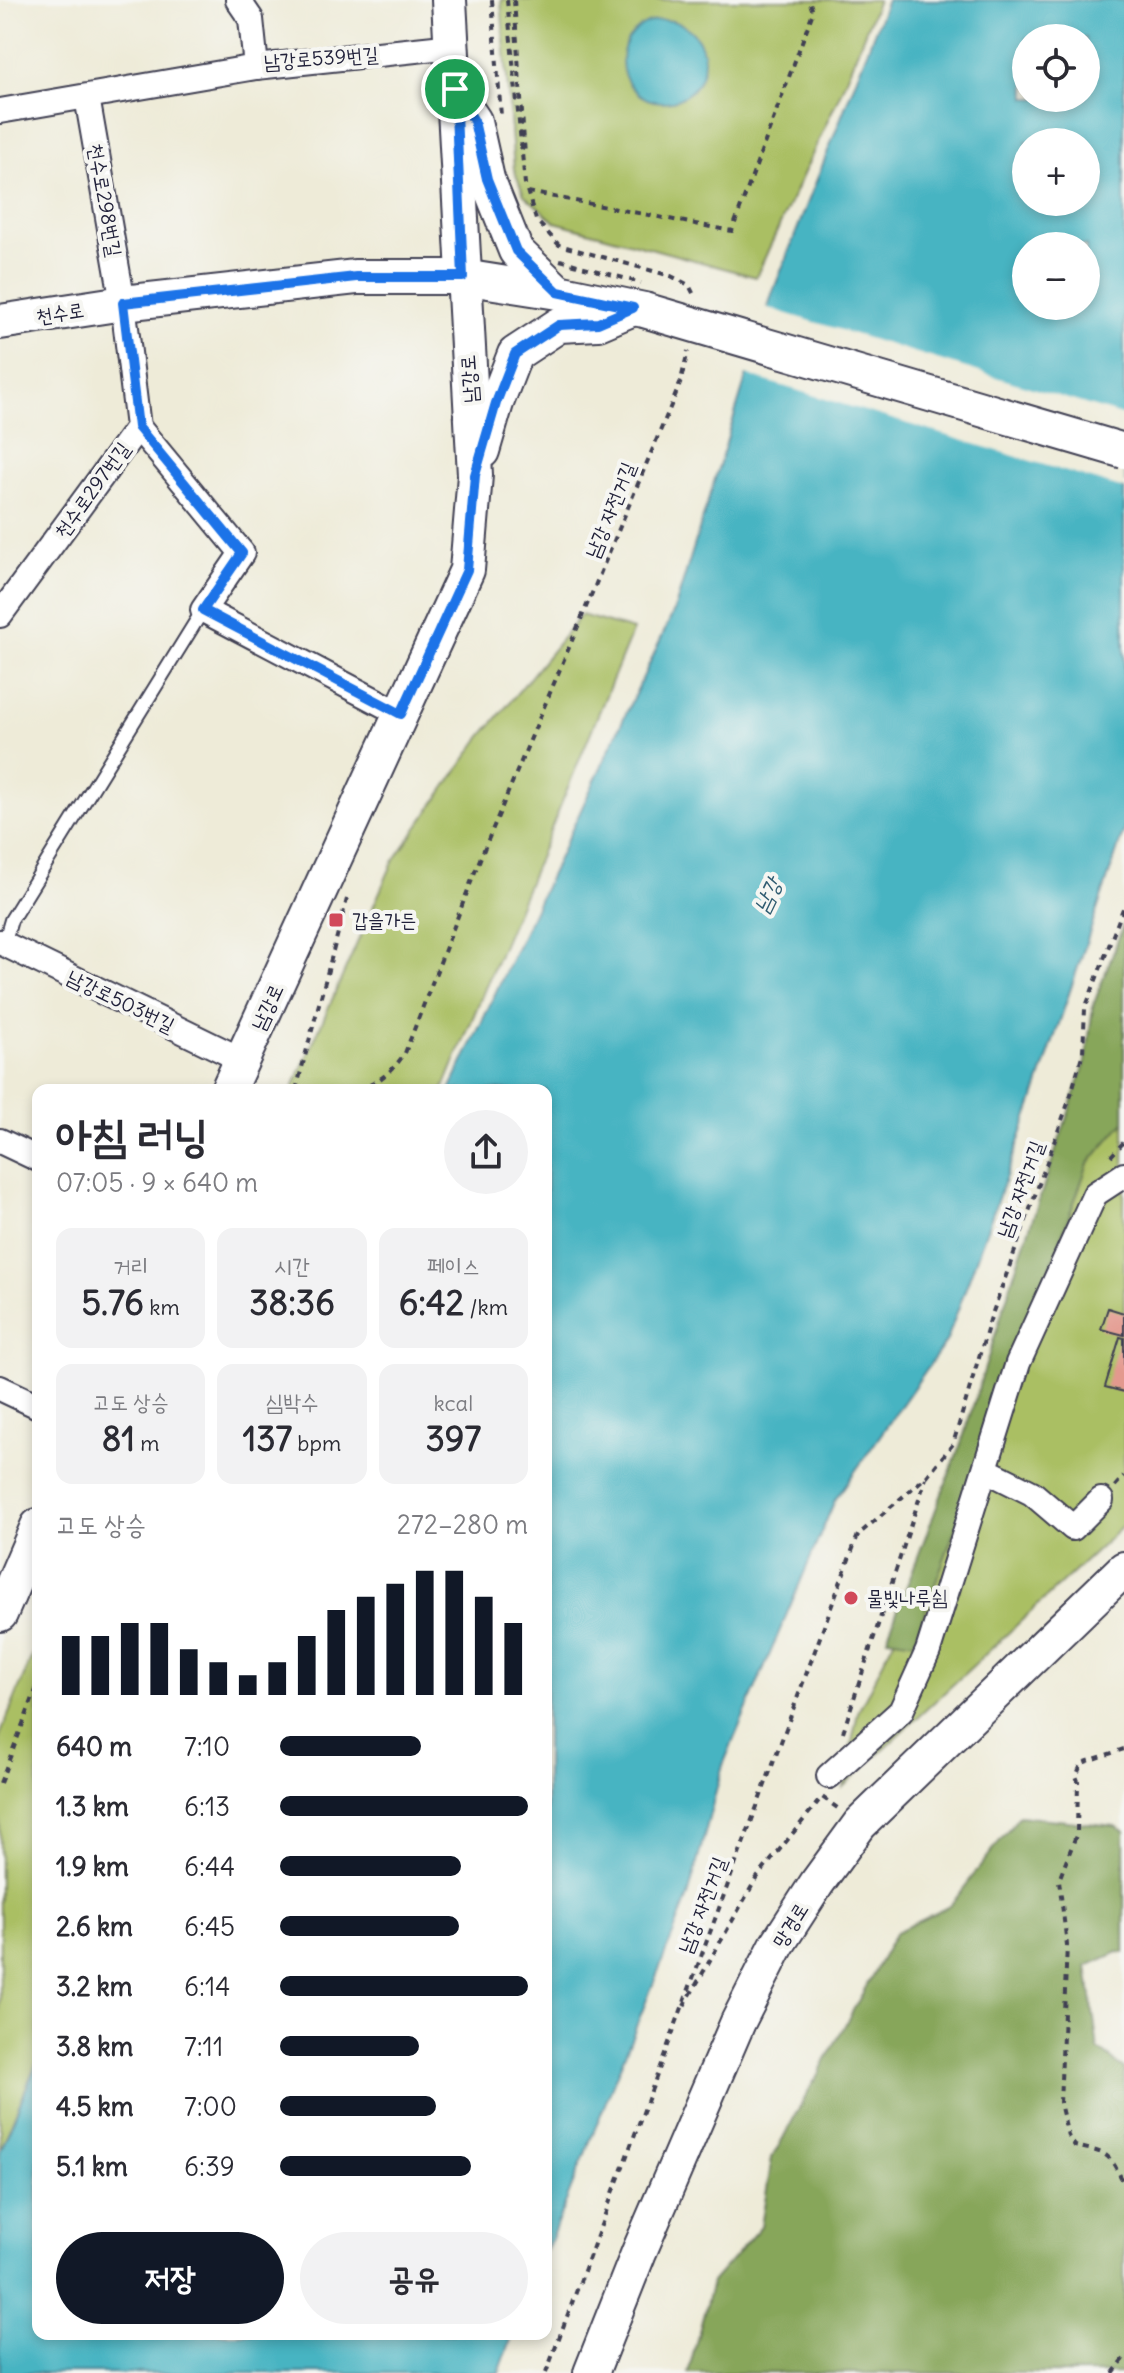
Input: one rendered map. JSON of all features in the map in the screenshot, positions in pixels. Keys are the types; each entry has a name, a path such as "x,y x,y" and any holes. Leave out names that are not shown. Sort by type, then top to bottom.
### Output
{"street":[{"name":"남강로539번길","path":"238,0 251,19 256,67 453,46"},
{"name":"남강로","path":"235,1075 467,570 475,475 449,0"},
{"path":"0,111 256,67"},
{"path":"455,89 474,121 487,179 516,251 558,292"},
{"name":"천수로298번길","path":"87,97 123,303"},
{"name":"천수로","path":"0,322 123,303 356,277 463,277 638,309 1124,451"},
{"name":"천수로297번길","path":"0,615 138,427 123,303"},
{"path":"475,475 496,403 515,354 559,325 598,323 638,309"},
{"path":"138,427 242,553 203,610 401,714"},
{"name":"남강로503번길","path":"1,946 235,1075"},
{"path":"0,1141 32,1156"},
{"path":"826,1787 901,1711 928,1651 1018,1363 1095,1194 1124,1175"},
{"path":"0,1388 32,1403"},
{"path":"986,1470 1032,1493 1073,1528 1101,1500"},
{"path":"0,1614 32,1540"},
{"name":"망경로","path":"591,2373 639,2252 738,2022 777,1945 817,1883 860,1824 1124,1569"}],"lane":[{"path":"1,946 11,920 203,610"}],"path":[{"path":"492,0 502,125"},
{"path":"507,0 527,191 536,220 559,245 671,276 689,285 700,307"},
{"path":"514,0 527,191"},
{"path":"527,191 732,231 813,12 809,0"},
{"name":"남강 자전거길","path":"373,1084 393,1070 405,1053 480,859 680,384 692,338"},
{"path":"298,1084 348,893"},
{"name":"남강 자전거길","path":"546,2373 858,1535 927,1476 953,1444 990,1320 1070,1098 1083,1052 1085,1009 1124,906"},
{"name":"남강 자전거길","path":"826,1787 927,1476"},
{"path":"0,1783 32,1700"},
{"path":"1124,1749 1082,1763 1076,1776 1077,1833 1059,1880 1067,1945 1060,2103 1075,2146 1106,2153 1124,2183"},
{"path":"677,2019 756,1879 826,1787 860,1824"},
{"path":"1113,2373 1124,2359"}],"green space":[{"path":"501,0 878,0 839,96 756,277 555,222 524,195 514,170"},
{"path":"581,615 633,630 445,1084 295,1084 393,862 479,740"},
{"path":"1124,923 1124,1122 1088,1164 914,1642 887,1638 963,1438 1086,1061 1093,1006"},
{"path":"1124,933 1124,1525 843,1787 858,1712 932,1564 1094,1056"},
{"path":"32,1656 32,2074 0,2151 0,1736"},
{"path":"1019,1816 1115,1826 1124,1831 1124,1953 1118,1952 1087,1966 1098,2049 1124,2068 1124,2373 688,2373 712,2282 761,2226 772,2158 896,1932 950,1906"}],"water":[{"name":"남강","path":"887,0 1124,0 1124,830 1031,1107 947,1340 835,1500 723,1765 688,1897 552,2236 552,1084 453,1084 674,611 772,294"},
{"path":"655,20 671,20 686,27 697,38 704,61 701,77 692,90 671,102 655,102 640,95 629,84 622,69 622,53 629,38 640,27"},
{"path":"32,2075 32,2340 511,2340 499,2373 0,2373 0,2152"}],"pier":[{"path":"765,307 1124,416 1124,489 743,374"}],"building":[{"path":"1108,1308 1124,1313 1124,1335 1101,1329"},
{"path":"1120,1337 1124,1338 1124,1392 1105,1387"}],"place":[{"name":"갑을가든","path":"336,920"},
{"name":"물빛나루쉼","path":"851,1598"}],"route":[{"path":"455,89 474,121 487,179 516,251 558,292 633,308 598,323 559,325 515,354 496,403 475,475 467,570 401,714 203,610 242,553 138,427 123,303 356,277 463,277 455,89"}]}
